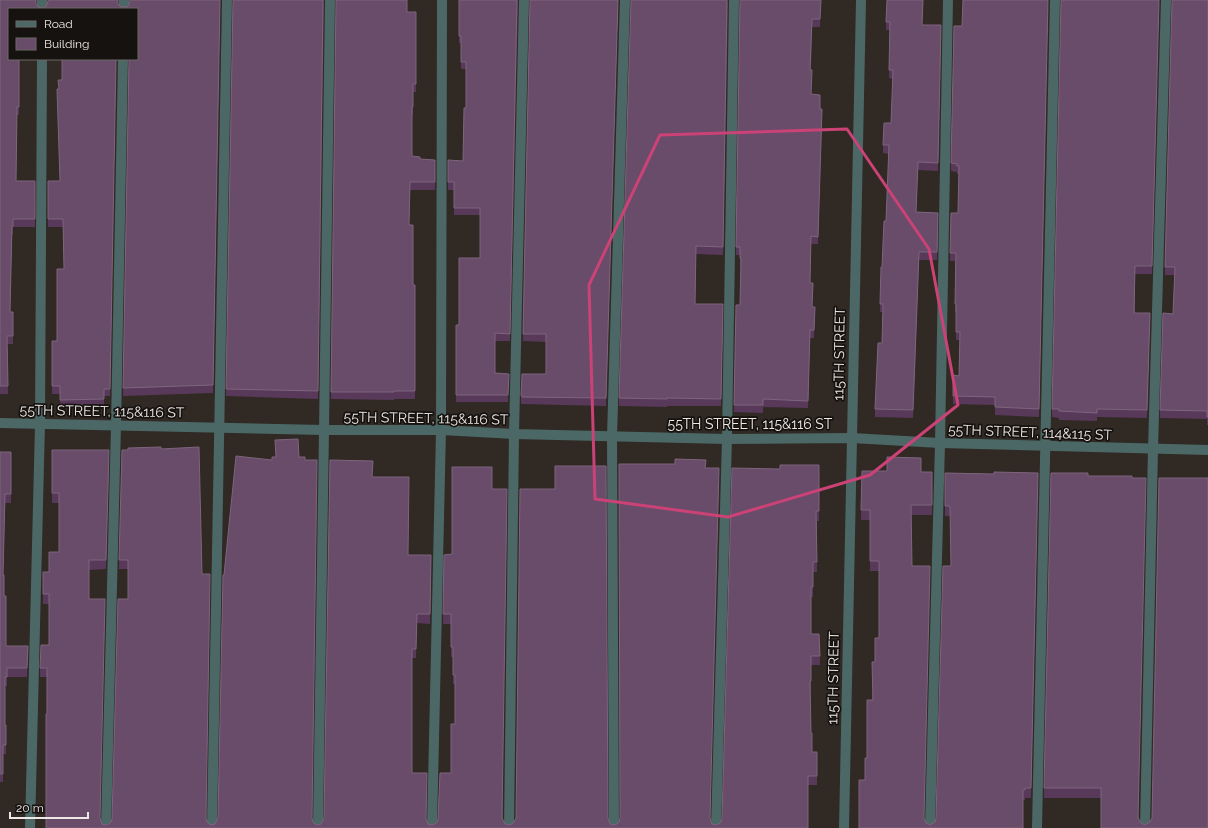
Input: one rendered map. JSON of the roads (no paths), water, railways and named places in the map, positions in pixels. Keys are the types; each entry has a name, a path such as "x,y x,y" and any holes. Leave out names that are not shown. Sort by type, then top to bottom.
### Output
{"street":[{"path":"212,828 227,0"},
{"path":"318,828 330,0"},
{"path":"432,828 441,430 442,0"},
{"path":"509,828 514,434 524,0"},
{"path":"614,828 612,437 625,0"},
{"path":"716,828 727,439 734,0"},
{"name":"115TH STREET","path":"844,828 861,0"},
{"path":"930,828 940,443 948,0"},
{"path":"1037,828 1055,0"},
{"path":"1145,828 1153,449 1166,0"},
{"path":"30,828 40,424 42,60"},
{"path":"106,828 123,60"},
{"name":"55TH STREET, 115&116 ST","path":"0,423 324,430 441,430 612,437 727,439 852,438"},
{"name":"55TH STREET, 114&115 ST","path":"852,438 940,443 1208,450"}]}
